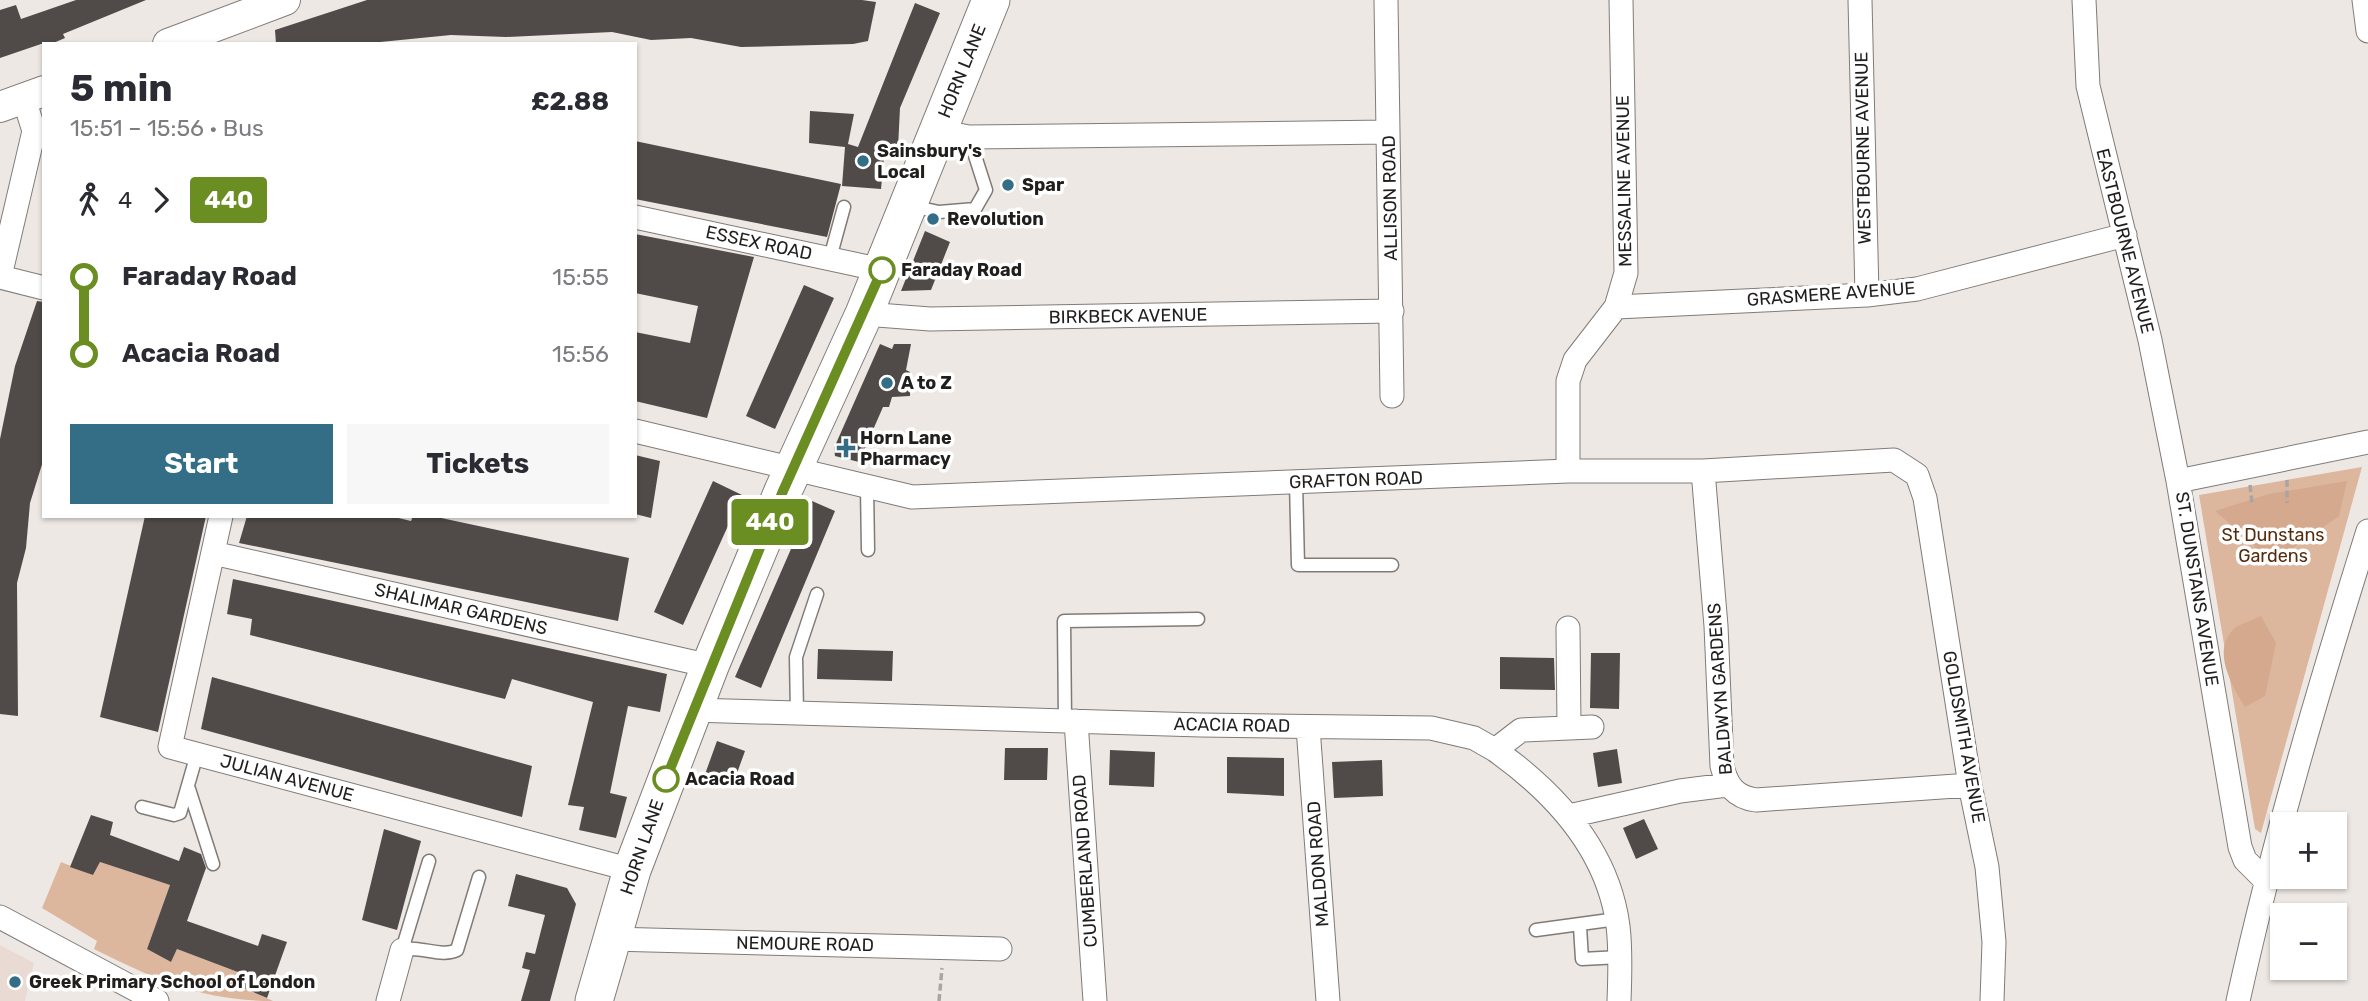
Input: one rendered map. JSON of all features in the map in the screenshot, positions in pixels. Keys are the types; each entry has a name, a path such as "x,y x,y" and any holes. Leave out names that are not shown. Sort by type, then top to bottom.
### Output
{"main road":[{"name":"HORN LANE","path":"594,1001 632,870 709,666 793,468 864,314 907,205 953,134 991,0"}],"street":[{"path":"173,42 285,0"},
{"name":"ALLISON ROAD","path":"1386,0 1392,396"},
{"name":"MESSALINE AVENUE","path":"1568,471 1568,380 1575,360 1616,307 1626,273 1621,0"},
{"name":"WESTBOURNE AVENUE","path":"1860,0 1867,295"},
{"name":"EASTBOURNE AVENUE","path":"2084,0 2088,86 2178,481"},
{"path":"2364,0 2368,31"},
{"path":"23,99 34,131 0,277 42,288"},
{"path":"953,134 1388,132"},
{"name":"ESSEX ROAD","path":"637,217 882,271"},
{"name":"GRASMERE AVENUE","path":"1616,307 1867,295 1917,289 2124,236"},
{"name":"BIRKBECK AVENUE","path":"864,314 930,319 1392,311"},
{"name":"GRAFTON ROAD","path":"637,431 912,497 1568,471 1703,471 1894,460 1917,475"},
{"name":"ST. DUNSTANS AVENUE","path":"2264,879 2245,860 2240,847 2178,481 2368,442"},
{"name":"BALDWYN GARDENS","path":"1703,471 1716,626 1722,766 1727,785 1742,798 1756,800 1970,785"},
{"name":"GOLDSMITH AVENUE","path":"1917,475 1926,498 1970,785 1988,878 1994,942 1992,1001"},
{"name":"JULIAN AVENUE","path":"221,518 170,747 632,870"},
{"path":"2238,1001 2264,879 2301,747 2368,531"},
{"name":"SHALIMAR GARDENS","path":"213,553 709,666"},
{"path":"1568,628 1569,727"},
{"name":"ACACIA ROAD","path":"692,710 1431,728 1474,738 1521,769 1569,816 1600,867 1617,919 1619,1001"},
{"name":"CUMBERLAND ROAD","path":"1070,721 1095,1001"},
{"name":"MALDON ROAD","path":"1308,727 1328,1001"},
{"path":"1495,750 1521,730 1592,727"},
{"path":"1569,816 1680,791 1727,785"},
{"path":"0,917 157,1001"},
{"name":"NEMOURE ROAD","path":"611,939 1000,948"},
{"path":"388,1001 402,950"}],"lane":[{"path":"907,205 939,212 975,209 986,190 953,134"},
{"path":"830,258 844,207"},
{"path":"1296,482 1298,565 1392,565"},
{"path":"867,486 869,550"},
{"path":"797,714 796,657 817,594"},
{"path":"1070,721 1064,621 1198,619"},
{"path":"142,807 174,815 180,813 185,804 197,754"},
{"path":"188,789 213,864"},
{"path":"429,862 402,950 417,948 447,953 457,950 479,877"},
{"path":"1536,930 1580,927 1617,919"},
{"path":"1580,927 1582,958 1620,957"}],"path":[{"path":"2286,471 2287,503"},
{"path":"2250,485 2252,503"},
{"path":"939,1001 943,962"}],"shaded area":[{"name":"Greek Primary School of London","path":"0,945 34,963 25,1001 0,1001"}],"green space":[{"name":"St Dunstans Gardens","path":"2362,467 2261,833 2255,829 2199,495"},
{"path":"2347,481 2339,516 2274,561 2259,561 2254,544 2215,511 2269,494"},
{"path":"2261,616 2276,643 2265,696 2245,707 2226,670 2224,649 2232,631"},
{"path":"61,862 93,875 100,862 170,885 147,949 171,962 177,949 243,974 239,986 273,1001 224,997 180,987 94,949 97,941 42,908"}],"building":[{"path":"76,0 146,0 63,34 65,38 56,42 42,42 0,58 0,10 16,5 21,19"},
{"path":"367,0 876,2 868,41 853,44 741,47 691,38 651,40 612,32 506,37 451,35 380,42 276,42 275,30"},
{"path":"915,3 940,13 900,108 898,148 885,147 881,189 842,186 845,147 809,143 810,111 854,114 848,144 858,147"},
{"path":"637,141 841,184 827,237 637,199"},
{"path":"925,231 950,242 931,290 901,291"},
{"path":"637,234 754,257 707,418 637,401 637,332 690,343 698,306 637,293"},
{"path":"804,285 834,298 775,429 746,416"},
{"path":"37,301 42,302 42,464 30,503 26,548 17,583 18,716 0,714 0,439 15,366"},
{"path":"880,344 892,349 894,344 911,344 906,370 910,372 910,396 892,397 889,407 883,407 859,462 835,456 834,448"},
{"path":"637,455 660,461 651,518 637,514"},
{"path":"713,481 742,495 683,625 654,612"},
{"path":"812,501 835,511 761,688 735,677"},
{"path":"145,518 206,518 158,732 100,717"},
{"path":"246,518 398,518 411,521 412,518 441,518 629,558 618,621 239,543"},
{"path":"233,579 667,674 660,712 628,706 610,793 627,797 616,838 579,830 584,807 568,805 593,702 512,679 505,699 250,635 252,619 227,614"},
{"path":"818,649 893,651 892,681 817,679"},
{"path":"1591,653 1620,653 1619,709 1590,708"},
{"path":"1500,657 1554,658 1555,690 1500,689"},
{"path":"212,677 532,766 522,817 201,729"},
{"path":"717,741 745,751 732,787 704,777"},
{"path":"1005,748 1048,748 1047,780 1004,780"},
{"path":"1617,749 1622,783 1598,787 1593,753"},
{"path":"1110,750 1155,752 1154,787 1109,785"},
{"path":"1227,757 1284,758 1284,796 1227,793"},
{"path":"1382,760 1383,796 1334,798 1332,762"},
{"path":"91,815 113,822 110,835 179,861 184,847 201,854 206,868 187,921 258,946 262,934 287,942 267,998 239,986 243,974 177,949 171,962 147,949 170,885 100,862 93,875 70,867"},
{"path":"1644,819 1658,849 1636,859 1623,828"},
{"path":"384,829 421,841 397,930 362,920"},
{"path":"516,874 567,888 576,904 550,1001 521,1001 530,970 522,968 526,952 535,954 545,915 508,906"}],"bus line":[{"name":"440","path":"666,779 709,666 783,491 882,270"}],"place":[{"name":"Sainsbury's Local","path":"863,161"},
{"name":"Spar","path":"1008,185"},
{"name":"Revolution","path":"933,219"},
{"name":"Faraday Road","path":"882,270"},
{"name":"A to Z","path":"887,383"},
{"name":"Horn Lane Pharmacy","path":"846,448"},
{"name":"Acacia Road","path":"666,779"},
{"name":"Greek Primary School of London","path":"15,982"}]}
